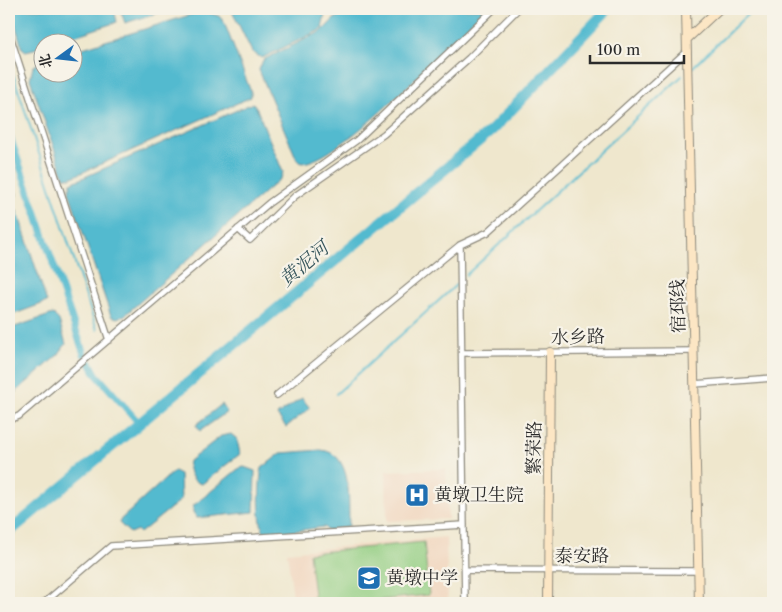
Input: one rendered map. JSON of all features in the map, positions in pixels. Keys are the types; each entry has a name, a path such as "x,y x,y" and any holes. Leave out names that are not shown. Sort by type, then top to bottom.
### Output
{"street":[{"path":"9,425 288,188 357,140 494,9"},
{"path":"238,230 250,240 295,196 384,134 469,58 518,9"},
{"name":"宿邳线","path":"686,9 699,603"},
{"path":"687,39 719,9"},
{"path":"9,33 109,340"},
{"path":"277,395 460,245 488,232 687,52"},
{"path":"288,188 295,196"},
{"path":"460,245 465,603"},
{"name":"水乡路","path":"462,353 694,351"},
{"name":"繁荣路","path":"548,603 550,352"},
{"path":"694,384 773,378"},
{"path":"9,420 19,416"},
{"path":"44,603 111,546 464,525"},
{"name":"泰安路","path":"465,570 698,571"}],"shaded area":[{"name":"黄墩卫生院","path":"446,469 448,519 387,521 386,471"},
{"name":"黄墩中学","path":"446,537 448,603 294,603 287,552"}],"green space":[{"name":"黄墩中学","path":"424,542 429,595 350,603 315,603 309,553"}],"water":[{"path":"11,9 114,9 117,22 82,33 32,32 32,50 26,51 22,48"},
{"path":"120,9 160,9 161,12 125,23"},
{"path":"231,9 326,9 322,29 262,58 252,52"},
{"path":"350,9 485,9 369,122 320,157 302,163 297,160 259,70 263,60 322,31 334,19"},
{"path":"203,11 219,16 224,22 251,92 251,97 70,178 64,177 30,79 32,71 32,82 82,82 82,48"},
{"path":"253,103 283,172 281,178 125,315 117,318 111,316 69,192 71,183"},
{"path":"9,171 17,195 9,198"},
{"path":"9,208 17,210 47,302 9,316"},
{"path":"53,314 59,320 66,344 58,355 9,398 9,329"},
{"path":"302,398 310,408 286,427 277,415"},
{"path":"222,404 227,412 200,431 196,425"},
{"path":"231,434 237,439 240,454 202,484 195,481 190,472 189,461 221,436"},
{"path":"321,450 332,453 344,469 347,480 349,526 328,531 324,527 265,535 262,529 260,512 262,468 281,453"},
{"path":"244,467 255,471 254,512 197,518 193,512 193,506 238,469"},
{"path":"174,471 180,474 181,500 140,533 137,530 130,533 119,521"}],"waterway":[{"name":"黄泥河","path":"9,532 492,130 608,9"},
{"path":"693,67 753,9"},
{"path":"9,62 97,330"},
{"path":"466,275 682,76"},
{"path":"9,134 84,354"},
{"path":"336,394 456,285"},
{"path":"90,363 96,374 139,423"}],"place":[{"name":"黄墩卫生院","path":"417,495"},
{"name":"黄墩中学","path":"369,578"}]}
